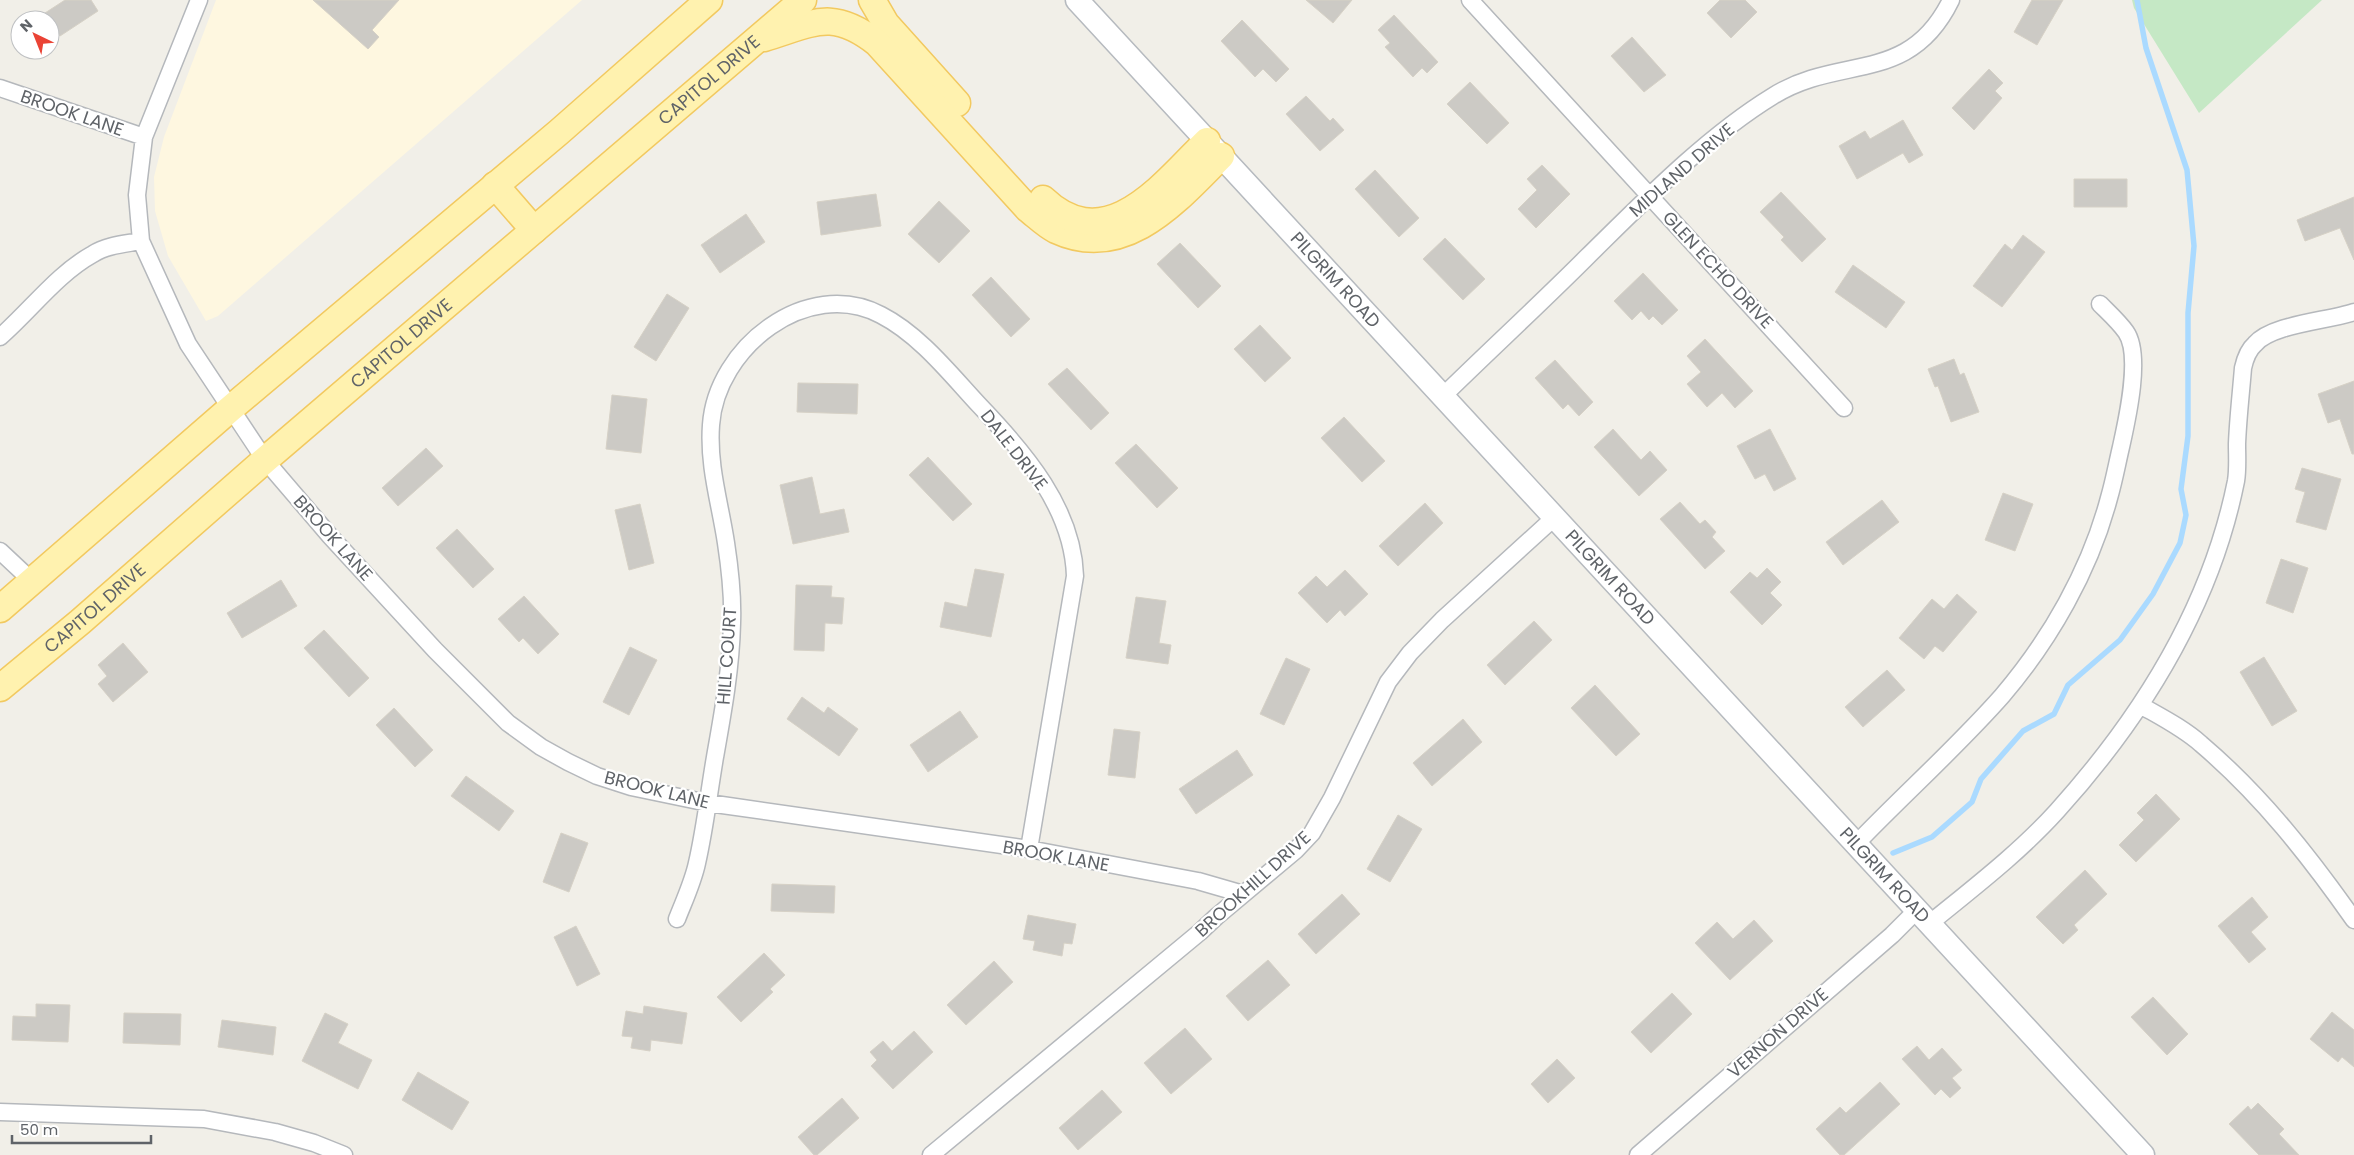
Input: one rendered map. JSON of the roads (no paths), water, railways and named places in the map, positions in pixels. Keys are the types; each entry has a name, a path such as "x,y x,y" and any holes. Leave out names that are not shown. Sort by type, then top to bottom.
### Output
{"main road":[{"path":"0,609 230,408 495,185 710,0"},
{"name":"CAPITOL DRIVE","path":"0,688 80,622 265,460 803,0"},
{"path":"872,0 882,18 902,42 1036,192 1051,207 1067,216 1084,220 1120,217 1146,201 1214,148"},
{"name":"PILGRIM ROAD","path":"1077,0 2143,1155"},
{"path":"756,41 817,22 838,21 860,30 877,43 1028,209 1053,229 1074,237 1103,240 1121,236 1136,229 1180,196 1214,148"},
{"path":"495,185 534,230"}],"street":[{"name":"BROOK LANE","path":"199,0 144,137 137,195 141,241 188,344 265,460 330,536 428,643 508,723 541,746 597,776 631,787 708,803 1029,849 1198,881 1243,894"},
{"name":"GLEN ECHO DRIVE","path":"1470,0 1844,408"},
{"name":"MIDLAND DRIVE","path":"1444,396 1698,153 1748,113 1779,92 1814,76 1887,61 1910,49 1926,37 1942,18 1951,0"},
{"name":"BROOK LANE","path":"0,88 144,137"},
{"path":"0,337 69,270 93,253 108,247 141,241"},
{"name":"DALE DRIVE","path":"720,390 731,366 749,343 764,329 798,312 815,306 828,304 852,305 882,315 914,339 987,414 1032,466 1063,518 1072,544 1075,576 1029,849"},
{"path":"1856,844 2002,696 2032,658 2063,608 2087,558 2109,500 2125,429 2133,351 2127,333 2100,304"},
{"name":"VERNON DRIVE","path":"1638,1155 1892,935 1923,917 2008,858 2057,811 2140,705 2181,635 2201,592 2222,535 2236,480 2243,368 2249,352 2255,344 2270,333 2354,312"},
{"name":"HILL COURT","path":"677,919 697,864 727,686 732,622 726,541 711,459 711,423 720,390"},
{"name":"BROOKHILL DRIVE","path":"931,1155 1296,850 1312,832 1332,798 1388,682 1410,653 1442,620 1555,518"},
{"path":"0,551 32,581"},
{"path":"2140,705 2200,743 2247,786 2273,813 2317,868 2354,920"},
{"path":"0,1112 204,1119 275,1132 314,1143 344,1155"}],"waterway":[{"path":"1893,853 1932,837 1972,802 1981,779 2023,731 2054,714 2068,685 2120,640 2153,594 2180,543 2186,515 2181,489 2188,436 2188,313 2194,246 2187,170 2146,48 2137,0"}]}
